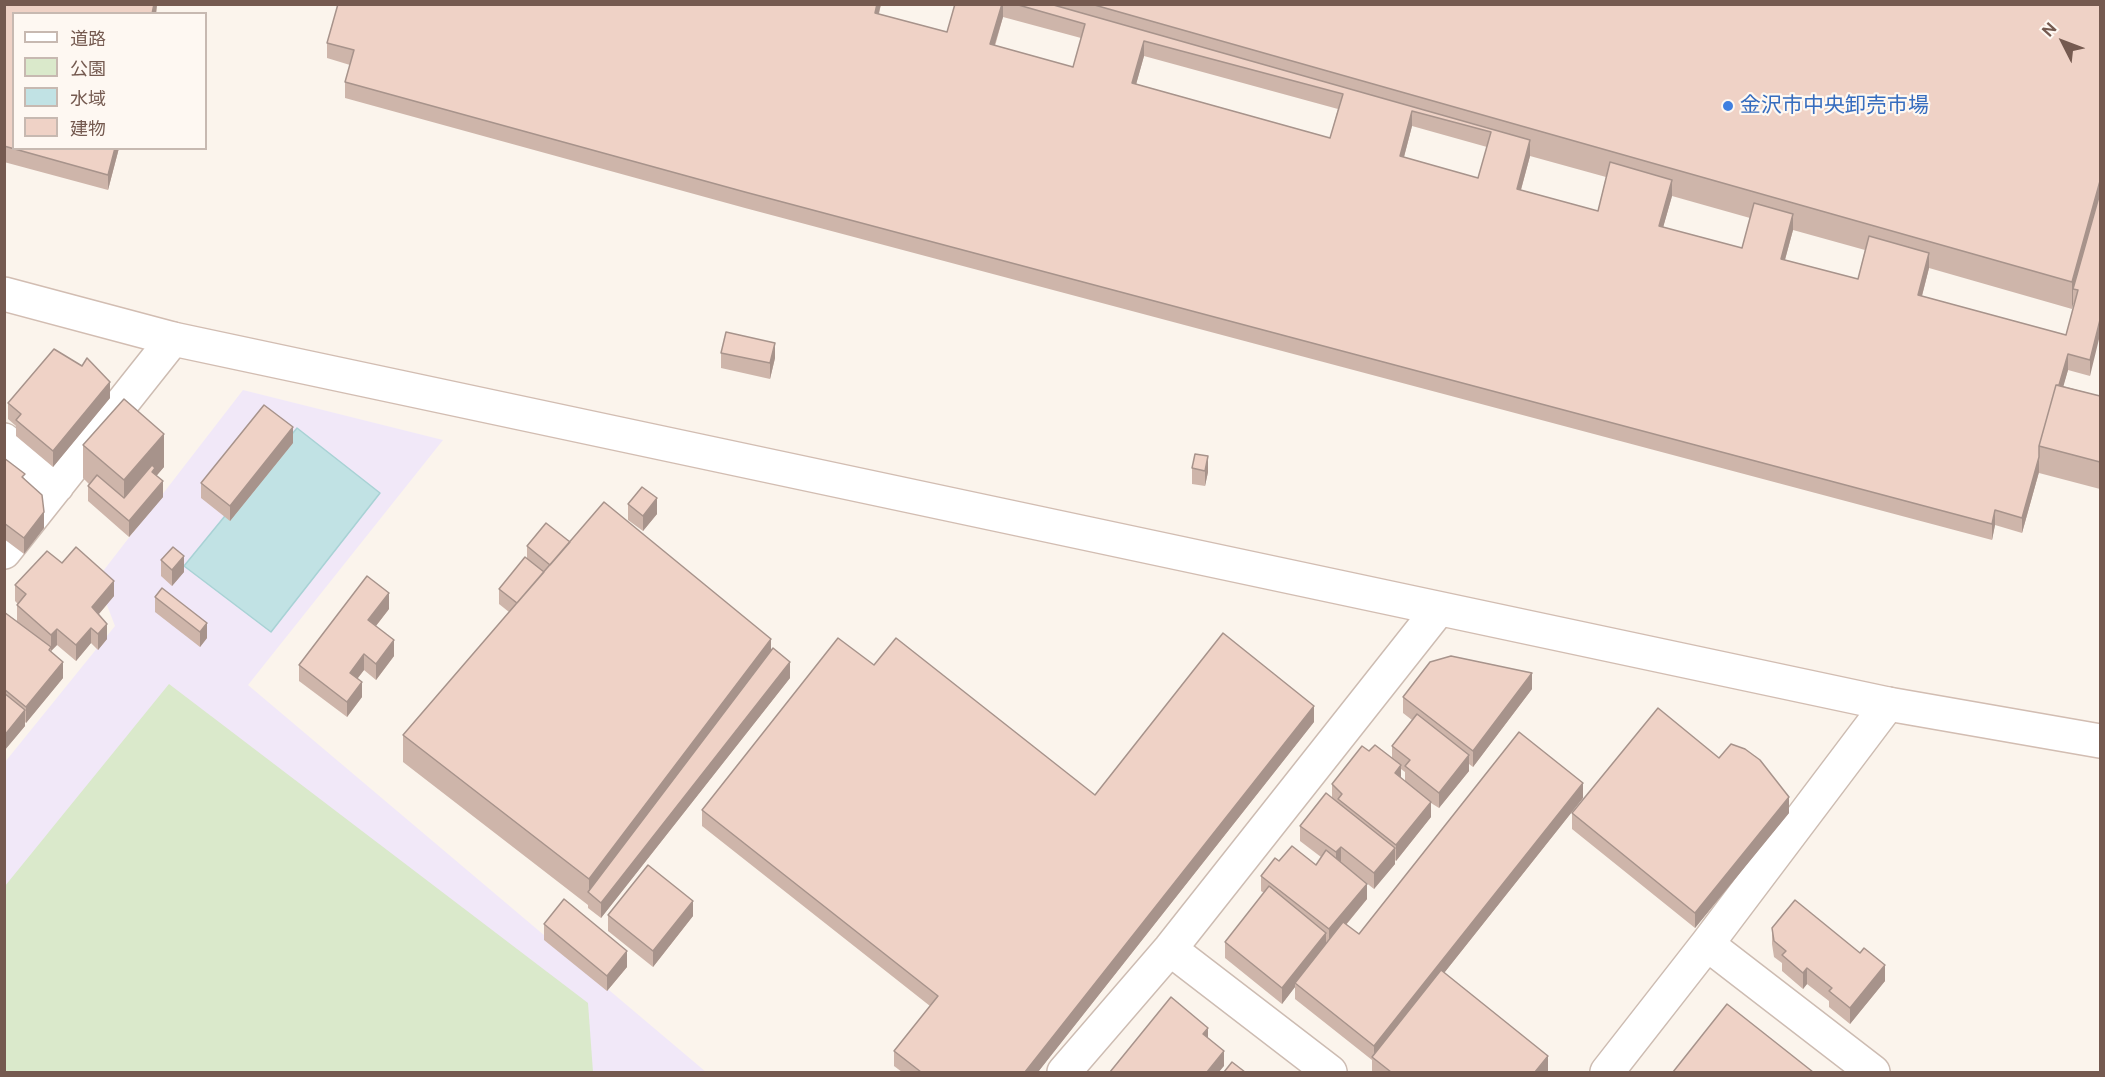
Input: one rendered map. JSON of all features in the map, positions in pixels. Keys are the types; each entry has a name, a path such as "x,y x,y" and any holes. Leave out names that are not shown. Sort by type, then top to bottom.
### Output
{"street":[{"path":"4,294 173,339 1438,610 1888,704 2100,741"},
{"path":"4,552 173,339"},
{"path":"4,440 57,486"},
{"path":"1064,1072 1170,949 1438,610"},
{"path":"1607,1072 1888,704"},
{"path":"1707,944 1873,1072"},
{"path":"1170,949 1330,1072"}],"shaded area":[{"path":"243,390 443,440 248,685 706,1072 5,1072 5,762 115,626 97,579"}],"green space":[{"path":"169,684 588,1003 593,1072 5,1072 5,886"}],"water":[{"path":"297,428 380,493 271,632 184,566"}],"building":[{"path":"4,4 154,4 152,12 12,12 12,148 4,146"},
{"path":"338,4 877,4 875,13 947,32 955,4 1002,4 990,44 1073,67 1085,24 1015,4 1050,4 1530,140 1517,189 1598,211 1610,162 1672,180 1659,226 1742,248 1754,203 1793,214 1781,259 1858,279 1869,236 1929,253 1918,295 2066,335 2078,290 2073,289 2100,193 2100,320 2090,360 2068,354 2059,385 2056,385 2022,518 1995,510 1992,524 745,192 345,82 354,50 327,43","holes":["1144,41 1343,94 1330,138 1132,83","1412,111 1491,132 1478,178 1400,156"]},
{"name":"金沢市中央卸売市場","path":"1091,4 2100,4 2100,181 2072,282"},
{"path":"18,150 114,150 108,175"},
{"path":"726,332 775,343 770,363 721,353"},
{"path":"54,349 82,366 87,358 110,382 53,451 16,420 21,414 8,403"},
{"path":"2056,385 2100,396 2100,462 2039,446"},
{"path":"124,399 164,434 124,480 83,445"},
{"path":"264,405 293,427 230,506 201,483"},
{"path":"1195,454 1208,456 1205,471 1192,468"},
{"path":"4,458 25,474 22,477 42,495 44,512 24,538 4,523"},
{"path":"152,465 155,468 152,472 163,481 129,521 88,486 97,475 124,498"},
{"path":"642,487 657,498 643,516 628,504"},
{"path":"604,502 771,639 589,879 403,735"},
{"path":"546,523 570,542 550,565 527,546"},
{"path":"76,547 114,581 92,607 107,624 98,634 91,628 76,645 57,629 51,635 17,605 26,594 15,585 47,551 62,563"},
{"path":"173,547 184,556 172,570 161,560"},
{"path":"525,557 544,572 517,603 499,589"},
{"path":"367,576 389,593 368,620 394,640 376,664 364,654 350,673 362,682 347,702 299,665"},
{"path":"162,588 207,623 200,632 155,597"},
{"path":"4,612 51,647 49,650 63,662 26,707 4,689"},
{"path":"1223,633 1314,706 1025,1072 921,1072 894,1051 938,996 702,810 838,638 874,665 896,638 1095,795"},
{"path":"773,648 790,662 601,903 588,892"},
{"path":"1451,656 1532,673 1473,751 1403,697 1430,662"},
{"path":"4,693 25,710 4,736"},
{"path":"1658,708 1719,758 1731,744 1745,749 1760,760 1789,797 1695,913 1572,813"},
{"path":"1417,714 1469,755 1439,793 1405,766 1410,760 1392,746"},
{"path":"1519,732 1583,783 1374,1046 1295,983 1343,922 1359,934"},
{"path":"1375,745 1401,765 1395,773 1431,802 1396,845 1338,799 1342,794 1332,784 1362,746 1369,751"},
{"path":"1326,793 1395,848 1374,873 1341,847 1336,852 1300,826"},
{"path":"1292,846 1316,865 1326,850 1367,884 1329,929 1261,876 1275,858 1279,861"},
{"path":"648,865 693,901 653,951 608,915"},
{"path":"1269,886 1326,933 1282,988 1225,942"},
{"path":"564,899 627,951 607,976 544,924"},
{"path":"1795,900 1860,953 1864,948 1885,965 1850,1008 1829,991 1832,988 1807,968 1803,973 1782,955 1786,951 1774,941 1772,928"},
{"path":"1441,970 1548,1056 1535,1072 1391,1072 1372,1057"},
{"path":"1171,997 1208,1028 1203,1034 1224,1051 1207,1072 1110,1072"},
{"path":"1727,1004 1813,1072 1673,1072"},
{"path":"1232,1062 1245,1072 1224,1072"}],"place":[{"name":"金沢市中央卸売市場","path":"1728,106"}]}
